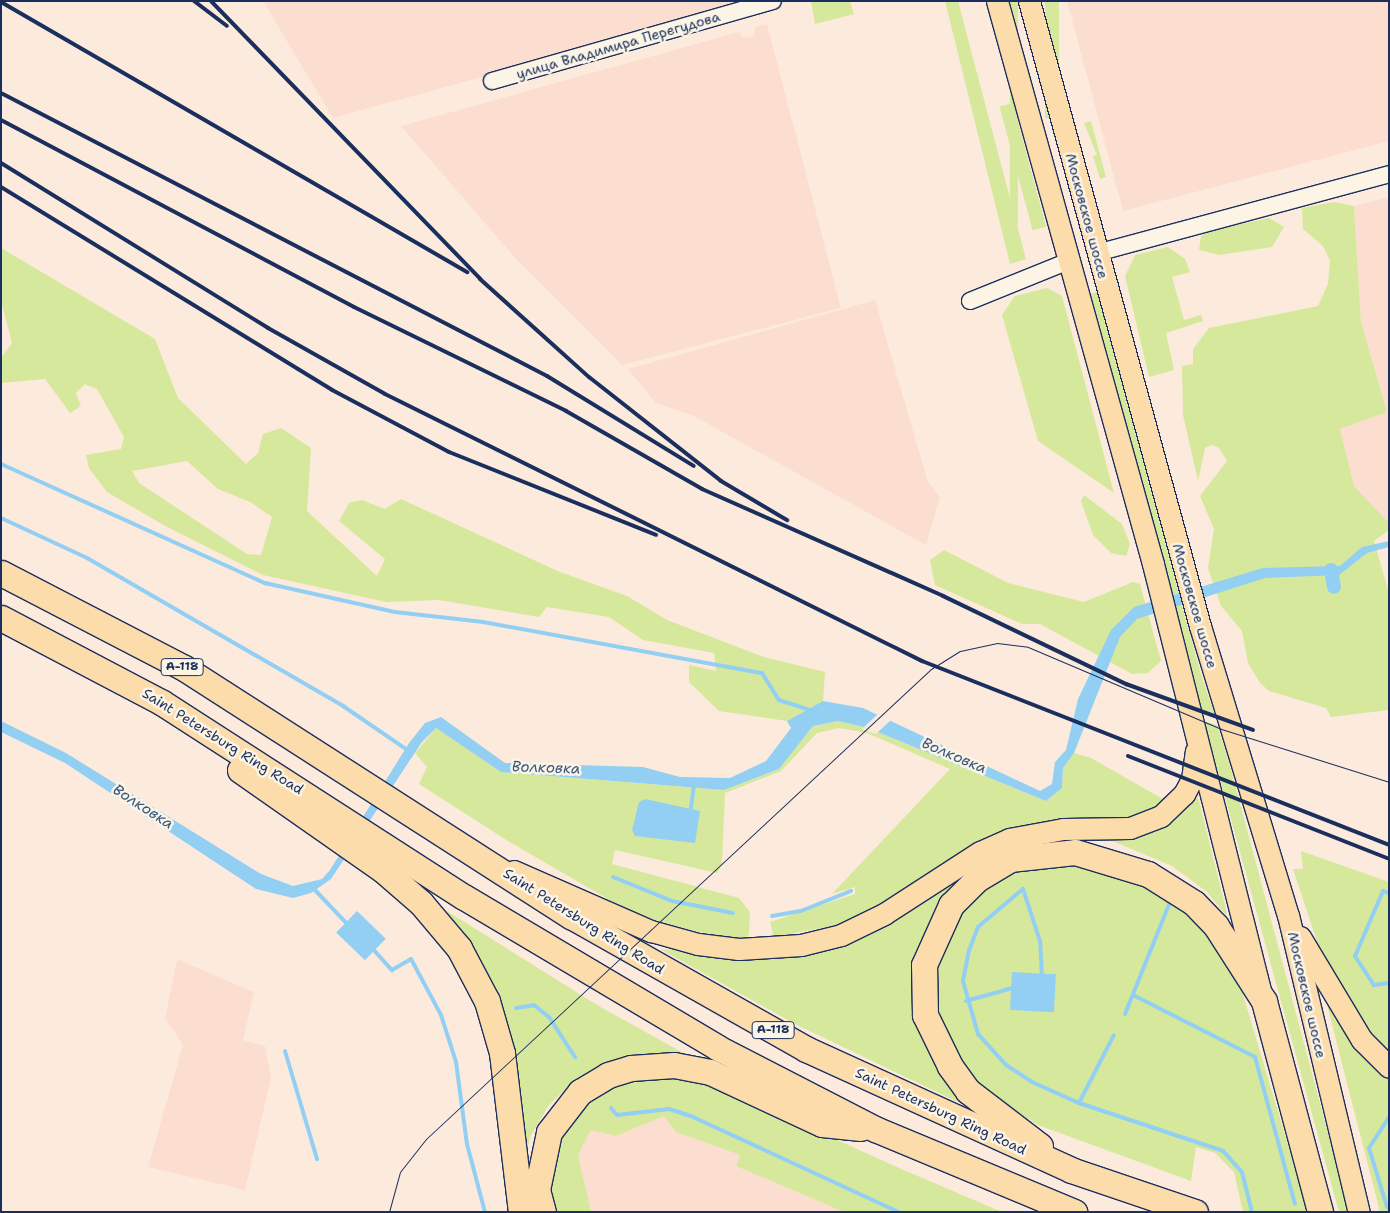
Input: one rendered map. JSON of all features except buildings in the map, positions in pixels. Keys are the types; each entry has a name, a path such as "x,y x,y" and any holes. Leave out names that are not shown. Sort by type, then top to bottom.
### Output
{"highway":[{"name":"Saint Petersburg Ring Road","path":"1,573 184,668 648,961 806,1048 1071,1170 1195,1212"},
{"name":"Saint Petersburg Ring Road","path":"1,618 107,671 209,732 231,764 327,817 376,850"},
{"path":"376,850 464,897 627,996 876,1130 1074,1212"},
{"path":"376,850 440,923 463,954 487,1001 502,1053 521,1212"},
{"path":"1071,1170 968,1090 936,1045 925,1015 923,986 929,947 951,905 977,879 1010,860 1059,852 1099,856 1148,874 1194,903 1216,926 1264,1001"},
{"name":"Московское шоссе","path":"1264,1001 1320,1212"},
{"path":"543,1212 537,1190 549,1132 580,1092 608,1075 631,1068 674,1065 710,1072 822,1124 876,1130"}],"main road":[{"name":"Московское шоссе","path":"997,1 1159,586 1196,739 1264,1001"},
{"name":"Московское шоссе","path":"1029,1 1200,626 1288,915 1359,1212"},
{"path":"1068,261 1097,253"},
{"path":"490,862 651,931 698,944 739,949 801,945 841,935 884,914 980,852 1009,839 1063,829 1130,828 1161,816 1184,794 1192,779 1196,739"},
{"path":"1288,915 1344,1014 1389,1067"}],"street":[{"name":"улица Владимира Перегудова","path":"492,81 773,1"},
{"path":"1097,253 1389,174"},
{"path":"970,301 1068,261"}],"shaded area":[{"path":"263,1 757,1 333,118"},
{"path":"1067,1 1389,1 1389,141 1123,211"},
{"path":"767,24 841,308 622,365 516,259 401,126 739,32 743,38 755,36 755,27"},
{"path":"1389,197 1389,523 1354,486 1340,429 1387,412 1361,322 1354,206"},
{"path":"875,300 928,482 940,497 926,545 694,416 656,403 628,369"},
{"path":"177,959 254,992 243,1040 265,1046 271,1078 245,1190 148,1167 183,1045 165,1018"},
{"path":"664,1116 676,1132 740,1155 736,1166 844,1212 591,1212 578,1155 591,1129 616,1136"}],"green space":[{"path":"811,1 850,1 854,14 815,24"},
{"path":"945,1 958,1 1026,259 1010,264"},
{"path":"1010,1 1018,1 1018,226 1010,226"},
{"path":"1045,1 1059,1 1059,118 1045,118"},
{"path":"1013,103 1046,227 1033,230 999,107"},
{"path":"1091,121 1106,177 1100,179 1093,156 1097,155 1084,123"},
{"path":"1334,202 1354,206 1361,322 1387,412 1340,429 1354,486 1389,523 1389,530 1374,541 1389,593 1389,710 1331,717 1326,708 1269,691 1260,683 1248,663 1242,631 1221,606 1208,568 1214,529 1200,496 1227,461 1219,448 1212,445 1205,448 1198,481 1183,415 1182,366 1193,364 1193,349 1209,328 1318,306 1328,284 1330,261 1323,246 1303,229 1302,208"},
{"path":"1269,218 1284,227 1272,247 1219,255 1199,250 1201,236 1208,231"},
{"path":"1168,247 1185,259 1190,272 1172,277 1184,320 1201,315 1203,321 1166,333 1174,370 1149,377 1125,276 1135,255"},
{"path":"1,248 155,339 178,398 246,464 258,453 263,434 281,428 311,448 307,511 377,576 385,559 339,521 349,503 362,500 385,509 401,499 560,572 627,596 667,620 764,657 825,672 823,701 787,721 719,711 689,682 689,665 716,671 714,653 643,640 609,617 547,607 539,617 439,600 386,602 263,575 167,527 107,492 89,468 86,455 121,449 124,437 97,389 85,384 76,393 81,406 70,413 45,379 1,383 1,358 12,343 1,301","holes":["187,461 218,489 250,502 272,517 261,555 247,554 139,483 132,471"]},
{"path":"1047,288 1062,296 1114,493 1038,441 1002,315 1015,296"},
{"path":"1097,292 1200,671 1214,713 1201,709 1090,294"},
{"path":"1084,495 1122,524 1130,544 1126,556 1111,553 1093,535 1081,501"},
{"path":"944,550 1008,583 1084,602 1133,582 1140,584 1161,661 1148,673 1132,674 1040,624 1022,624 935,585 930,560"},
{"path":"838,721 868,728 1046,801 1062,788 1063,768 1074,753 1091,758 1161,798 1170,797 1138,817 1080,818 997,833 905,892 837,925 774,937 770,922 855,894 855,887 832,894 950,769 867,733 839,728 817,733 781,771 725,793 722,863 717,873 615,850 612,864 739,898 750,912 749,934 745,939 719,937 637,916 508,841 419,784 427,767 415,753 436,728 501,772 724,790 779,769 813,726"},
{"path":"1204,721 1217,725 1229,762 1349,1212 1339,1212"},
{"path":"1198,797 1227,913 1225,914 1207,892 1172,866 1103,837 1165,827"},
{"path":"1301,851 1389,882 1389,1056 1363,1026 1322,957 1293,869 1303,869"},
{"path":"1031,860 1111,867 1197,913 1238,978 1308,1212 1243,1212 1234,1172 1215,1153 1196,1147 1191,1181 1038,1125 981,1088 941,1033 931,981 961,901"},
{"path":"967,869 949,891 917,985 966,1106 793,1023 660,949 782,955"},
{"path":"431,901 597,1005 687,1055 612,1061 575,1080 549,1105 531,1135 522,1168 512,1088"},
{"path":"1325,997 1389,1078 1389,1212 1380,1212"},
{"path":"687,1072 899,1168 1002,1212 844,1212 736,1166 740,1155 676,1132 664,1116 616,1136 591,1130 578,1155 591,1212 551,1212 546,1187 562,1125 609,1082"}],"water":[{"name":"Волковка","path":"1389,541 1389,547 1367,553 1339,575 1265,578 1137,619 1120,637 1074,753 1063,768 1062,788 1046,801 868,728 838,721 813,726 779,769 724,790 501,772 436,728 422,742 331,879 311,893 293,898 256,889 65,763 1,732 1,721 66,753 261,874 293,886 322,879 330,870 409,743 425,723 441,717 505,763 643,767 680,777 730,778 766,761 791,728 787,721 823,701 863,708 1040,791 1052,784 1055,762 1066,750 1078,699 1111,630 1134,607 1263,568 1340,566 1362,547"},
{"path":"645,799 700,811 695,843 635,836 632,830 639,802"},
{"path":"357,911 386,939 365,960 336,933"},
{"path":"1012,972 1056,974 1054,1012 1010,1010"}],"pier":[{"path":"879,713 892,719 876,734 862,729"}],"waterway":[{"path":"1,464 265,583 395,612 483,622 762,673 779,700 810,710"},
{"path":"1,518 87,558 343,706 409,751"},
{"path":"1331,570 1334,587"},
{"path":"691,808 694,783"},
{"path":"613,877 672,901 733,913"},
{"path":"313,888 349,926"},
{"path":"1042,977 1040,941 1023,889 978,927 969,950 963,981 978,1034 1006,1065 1032,1082 1079,1103 1223,1151 1242,1172 1252,1212"},
{"path":"772,916 801,911 851,891"},
{"path":"1389,893 1383,891 1355,956 1374,985 1389,983"},
{"path":"1125,1014 1170,902"},
{"path":"372,948 392,970 411,959 441,1015 456,1062 467,1144 485,1212"},
{"path":"966,1001 1016,987"},
{"path":"1133,995 1255,1057 1295,1204"},
{"path":"516,1008 534,1005 549,1017 575,1057"},
{"path":"1079,1103 1114,1035"},
{"path":"285,1051 317,1159"},
{"path":"611,1108 617,1115 669,1109 693,1117 899,1212"},
{"path":"1387,1207 1369,1148 1389,1117"}],"tram line":[{"path":"389,1212 400,1172 426,1139 931,669 960,651 997,643 1028,647 1221,729 1389,782"}],"railway":[{"path":"194,1 227,26"},
{"path":"211,1 480,279 589,377 721,481 787,520"},
{"path":"1,2 467,272"},
{"path":"1,93 547,376 694,466"},
{"path":"1,120 354,307 566,411 702,489 943,596 1126,684 1253,730"},
{"path":"1,163 268,328 385,394 922,661 1389,845"},
{"path":"1,187 332,390 449,452 656,535"},
{"path":"1128,756 1389,859"}]}
